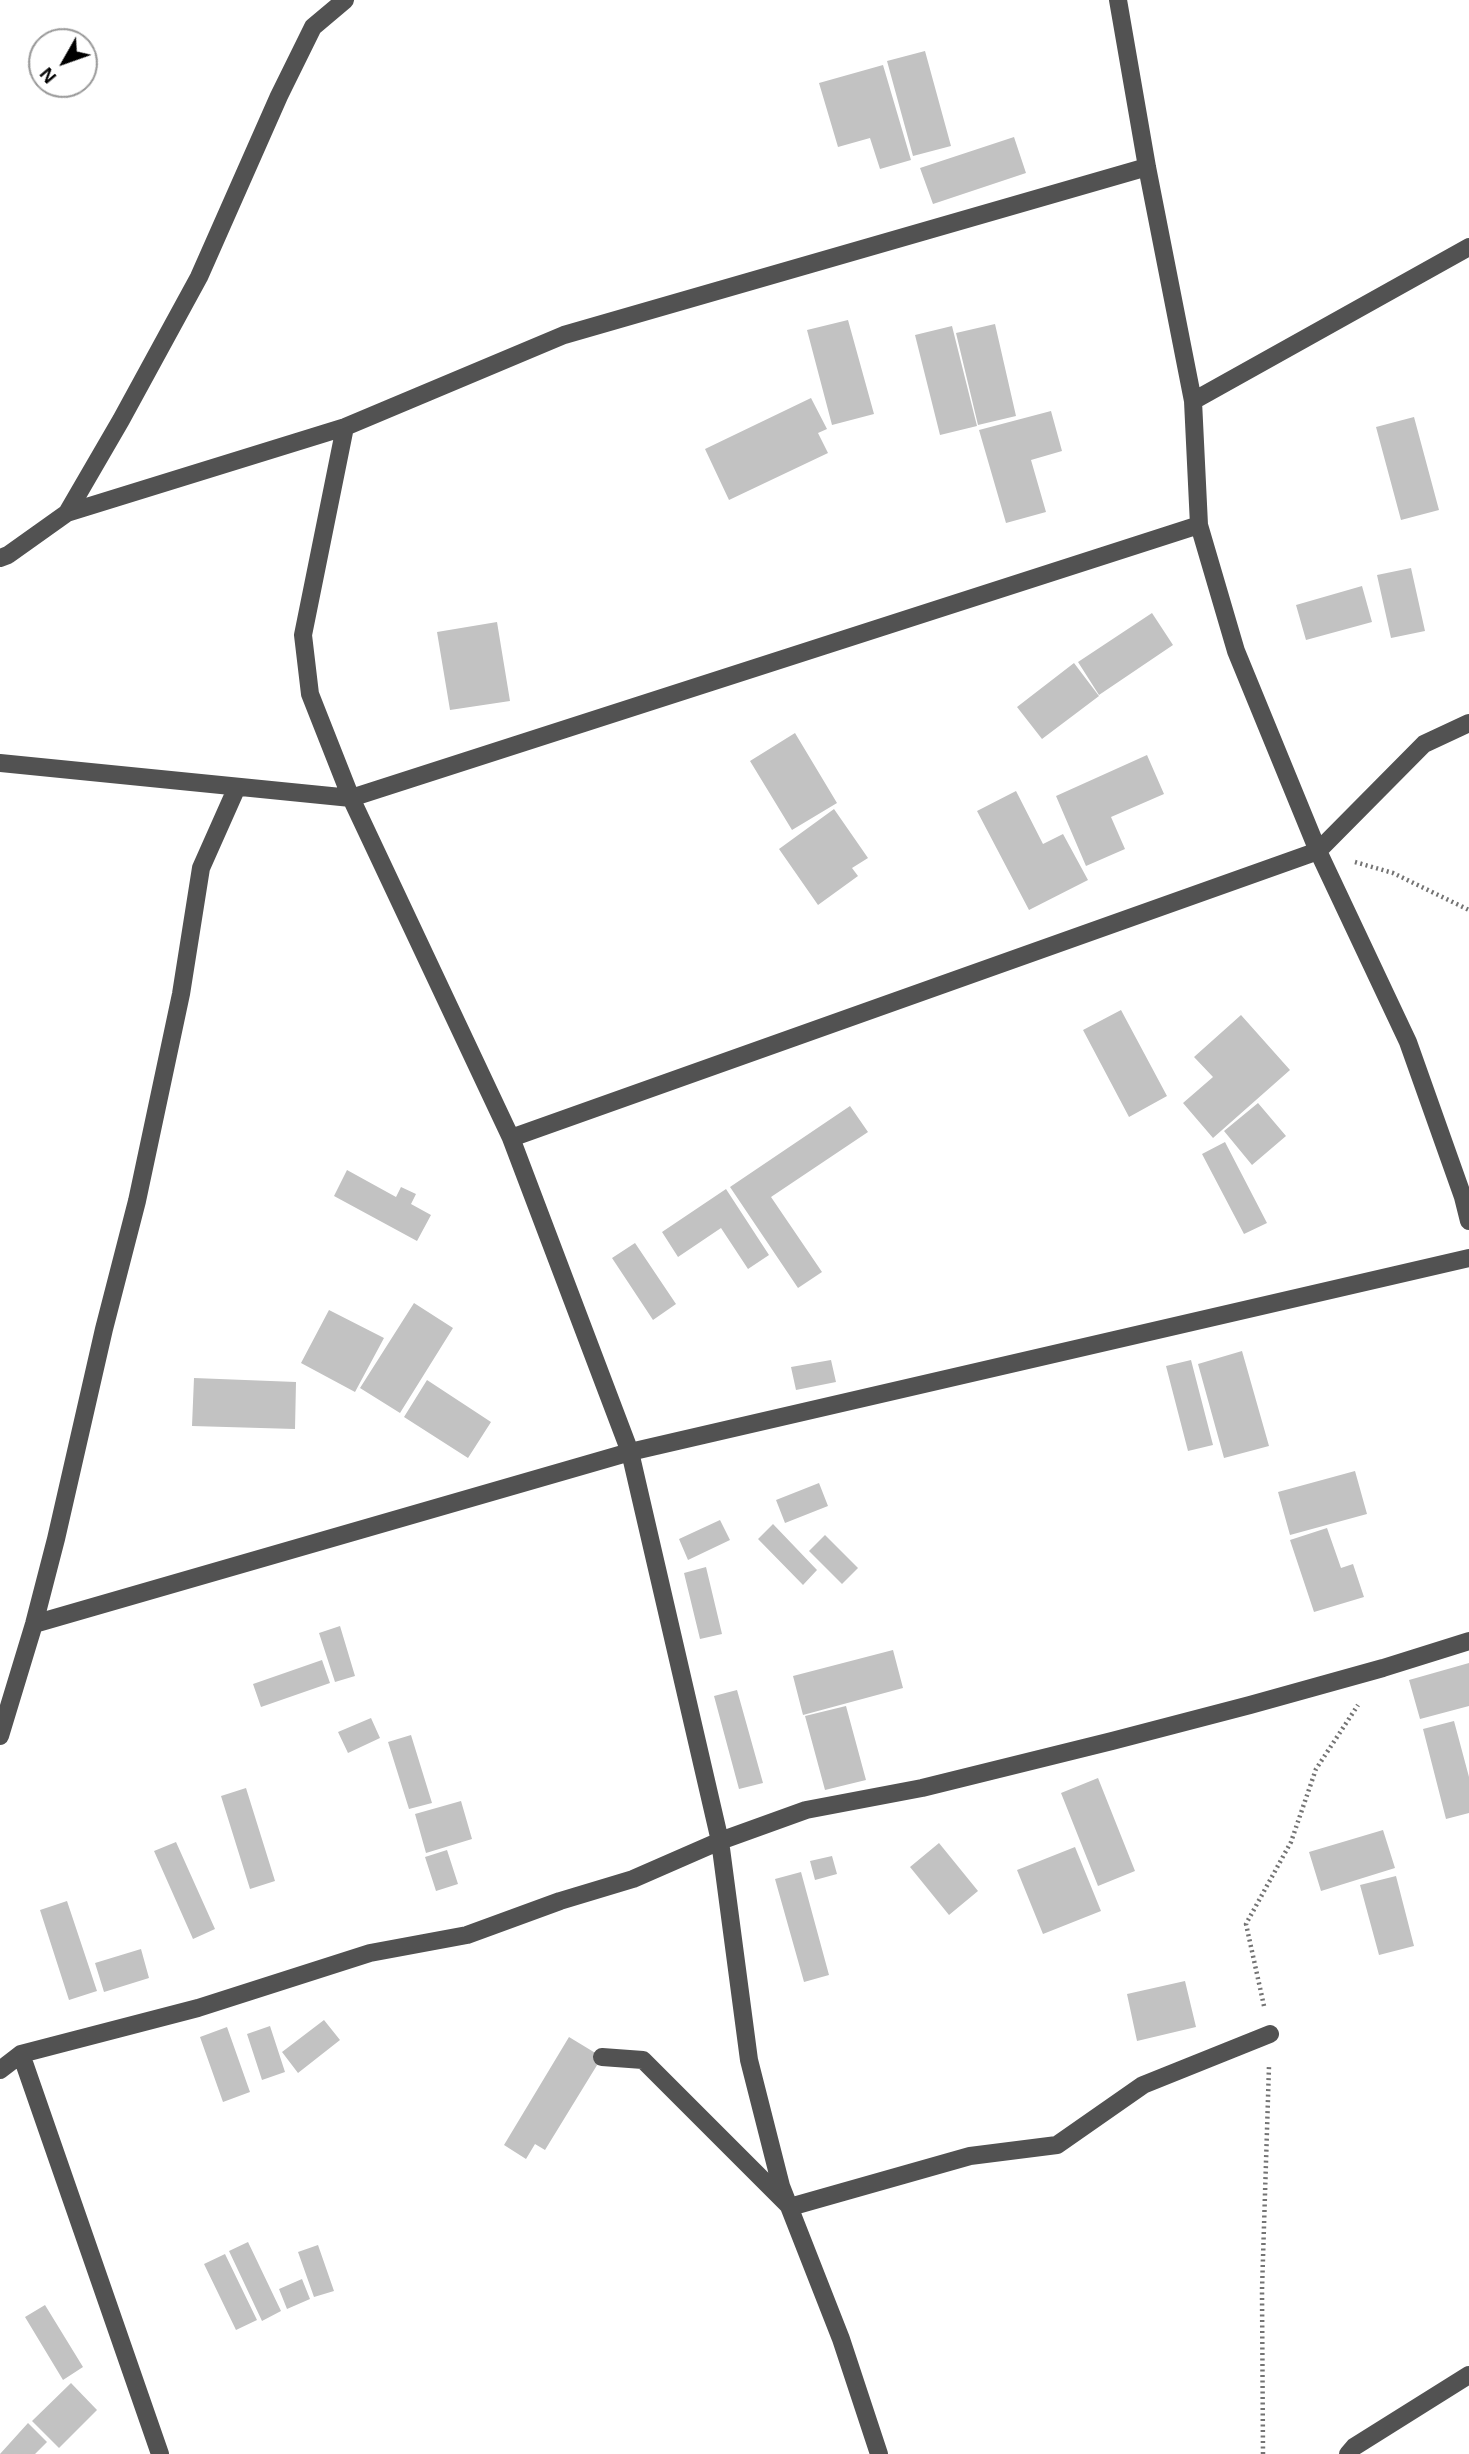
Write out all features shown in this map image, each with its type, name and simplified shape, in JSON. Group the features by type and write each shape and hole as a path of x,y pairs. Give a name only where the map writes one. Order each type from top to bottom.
{"street":[{"path":"67,513 199,277 279,96 313,27 345,0"},
{"path":"1118,0 1147,167 1193,401 1199,525 1236,651 1318,851 1408,1042 1469,1221"},
{"path":"0,558 67,513 345,427 564,335 1147,167"},
{"path":"1193,401 1469,247"},
{"path":"345,427 303,635 310,694 351,798 511,1138 630,1452 720,1841 748,2060 781,2186 841,2339 879,2454"},
{"path":"0,763 351,798 1199,525"},
{"path":"511,1138 1318,851 1424,744 1469,723"},
{"path":"0,1736 34,1624 159,1101 181,994 201,868 237,786"},
{"path":"34,1624 630,1452 1469,1258"},
{"path":"0,2070 21,2054 198,2008 370,1953 467,1935 560,1901 633,1879 720,1841 806,1810 922,1788 1124,1738 1383,1668 1469,1641"},
{"path":"790,2207 970,2156 1058,2145 1143,2085 1270,2034"},
{"path":"21,2054 160,2454"},
{"path":"602,2057 643,2060 790,2207"},
{"path":"1348,2454 1469,2375"}],"path":[{"path":"1318,851 1393,873 1469,910"}],"building":[{"path":"925,51 951,146 913,156 887,61"},
{"path":"883,65 911,160 880,169 870,138 838,147 819,83"},
{"path":"1014,137 1026,173 933,204 920,168"},
{"path":"848,320 874,414 832,425 807,330"},
{"path":"995,324 1016,416 978,425 956,333"},
{"path":"952,326 977,426 940,435 915,335"},
{"path":"811,398 827,429 818,433 828,453 729,500 705,449"},
{"path":"1051,411 1062,451 1031,460 1046,512 1006,523 979,430"},
{"path":"1414,417 1439,510 1401,520 1376,427"},
{"path":"1411,568 1425,631 1391,638 1377,575"},
{"path":"1362,586 1372,622 1306,640 1296,605"},
{"path":"1152,613 1173,645 1099,695 1078,662"},
{"path":"497,622 510,701 450,710 437,632"},
{"path":"1074,663 1099,696 1042,739 1017,707"},
{"path":"795,733 837,803 792,830 750,761"},
{"path":"1147,755 1164,794 1111,817 1125,849 1086,866 1056,796"},
{"path":"1016,791 1043,844 1063,834 1088,880 1029,910 977,811"},
{"path":"834,809 868,858 852,868 858,876 818,905 779,849"},
{"path":"1121,1010 1167,1096 1129,1117 1083,1030"},
{"path":"1241,1015 1290,1070 1213,1138 1183,1103 1213,1077 1194,1057"},
{"path":"1258,1103 1286,1136 1252,1165 1224,1131"},
{"path":"850,1106 868,1132 771,1197 822,1272 798,1288 730,1187"},
{"path":"1225,1142 1267,1223 1244,1234 1202,1154"},
{"path":"347,1170 396,1197 401,1187 416,1194 411,1204 431,1215 417,1241 334,1196"},
{"path":"726,1189 769,1255 748,1269 721,1228 678,1257 662,1232"},
{"path":"635,1243 676,1304 653,1320 612,1258"},
{"path":"414,1303 453,1328 400,1413 360,1388"},
{"path":"329,1310 384,1338 355,1392 301,1363"},
{"path":"1242,1351 1269,1446 1224,1458 1198,1364"},
{"path":"831,1360 836,1382 796,1390 791,1367"},
{"path":"1191,1360 1213,1445 1188,1451 1166,1366"},
{"path":"194,1378 296,1382 295,1429 192,1426"},
{"path":"427,1380 491,1422 468,1458 404,1417"},
{"path":"1355,1471 1367,1514 1290,1535 1278,1492"},
{"path":"819,1483 828,1506 785,1523 776,1500"},
{"path":"720,1520 730,1540 688,1560 679,1539"},
{"path":"773,1524 817,1570 803,1585 758,1539"},
{"path":"1327,1528 1341,1568 1353,1564 1364,1597 1314,1612 1290,1540"},
{"path":"825,1535 858,1568 842,1584 809,1551"},
{"path":"706,1567 722,1634 700,1639 684,1573"},
{"path":"340,1626 355,1676 335,1682 319,1633"},
{"path":"893,1650 903,1688 803,1715 793,1676"},
{"path":"322,1660 330,1683 261,1707 253,1684"},
{"path":"1469,1663 1469,1706 1420,1719 1409,1680"},
{"path":"737,1690 763,1783 739,1789 714,1696"},
{"path":"846,1706 866,1780 825,1790 805,1716"},
{"path":"371,1718 380,1738 348,1753 338,1732"},
{"path":"1454,1721 1469,1777 1469,1813 1446,1819 1423,1729"},
{"path":"411,1735 432,1803 409,1809 388,1742"},
{"path":"1098,1778 1135,1871 1098,1886 1061,1793"},
{"path":"246,1788 275,1881 250,1889 221,1796"},
{"path":"461,1801 472,1839 426,1853 415,1814"},
{"path":"1383,1830 1395,1868 1321,1891 1309,1852"},
{"path":"176,1842 215,1929 193,1939 154,1851"},
{"path":"939,1843 978,1891 949,1915 910,1867"},
{"path":"1075,1847 1101,1911 1043,1934 1017,1870"},
{"path":"447,1850 458,1884 436,1891 425,1857"},
{"path":"832,1856 837,1874 815,1880 810,1861"},
{"path":"801,1872 829,1975 804,1982 775,1879"},
{"path":"1396,1876 1414,1946 1379,1955 1360,1885"},
{"path":"67,1901 97,1991 69,2000 40,1910"},
{"path":"141,1949 149,1978 104,1992 95,1963"},
{"path":"1185,1981 1196,2027 1137,2041 1127,1994"},
{"path":"324,2020 340,2040 298,2073 282,2052"},
{"path":"270,2026 285,2072 262,2080 247,2034"},
{"path":"227,2027 250,2092 223,2102 200,2037"},
{"path":"569,2037 602,2057 545,2150 535,2144 526,2159 504,2145"},
{"path":"248,2242 281,2311 262,2321 229,2251"},
{"path":"318,2245 334,2291 314,2297 298,2252"},
{"path":"225,2254 257,2320 236,2330 204,2264"},
{"path":"302,2279 310,2299 287,2309 279,2289"},
{"path":"45,2305 83,2367 63,2380 25,2317"},
{"path":"71,2383 97,2410 59,2448 32,2421"},
{"path":"28,2423 47,2442 35,2454 0,2454"}]}
